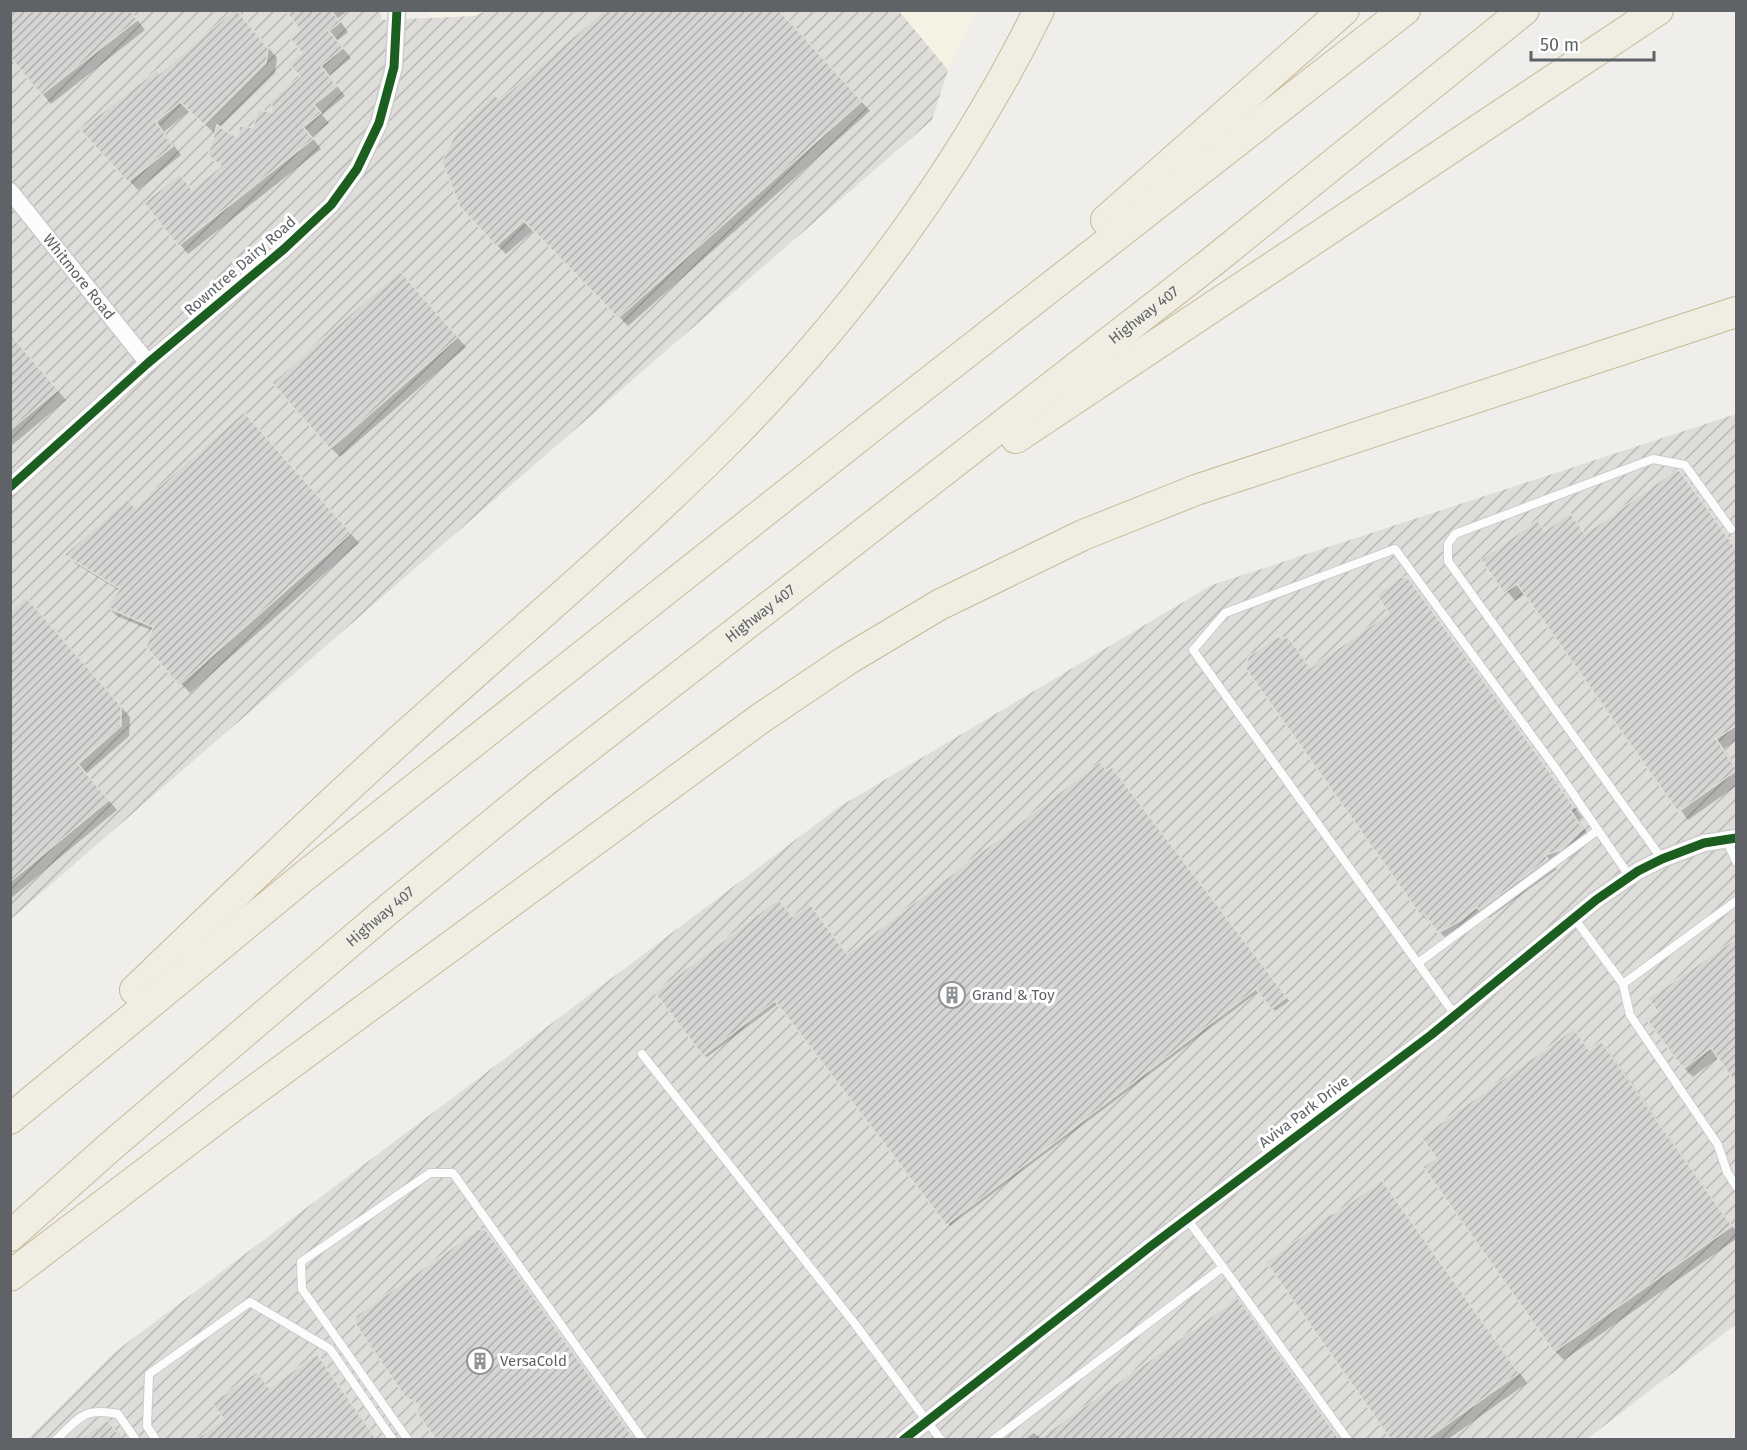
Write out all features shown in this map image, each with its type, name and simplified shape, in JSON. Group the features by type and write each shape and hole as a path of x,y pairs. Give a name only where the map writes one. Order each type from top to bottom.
{"highway":[{"path":"10,1109 360,776 663,504 761,406 846,307 943,176 988,103 1039,10"},
{"path":"879,421 1344,10"},
{"path":"10,1119 302,878 879,421 1405,10"},
{"name":"Highway 407","path":"10,1236 111,1146 390,908 545,781 1212,262 1524,10"},
{"path":"797,584 1658,10"},
{"path":"10,1276 232,1107 761,718 848,660 939,605 1083,535 1196,490 1737,312"}],"street":[{"name":"Rowntree Dairy Road","path":"10,488 148,363 284,249 331,205 357,169 379,123 394,67 397,10"},
{"name":"Whitmore Road","path":"10,191 148,363"},
{"name":"Aviva Park Drive","path":"903,1440 1187,1219 1455,1015 1574,918 1629,877 1662,859 1704,843 1731,838"}],"lane":[{"path":"1662,859 1448,561 1448,544 1455,534 1653,459 1685,465 1731,529"},
{"path":"1455,1015 1193,650 1225,613 1395,549 1598,830 1629,877"},
{"path":"1418,963 1598,830"},
{"path":"1731,838 1737,861"},
{"path":"1623,984 1737,901"},
{"path":"1574,918 1623,984 1630,1015 1718,1145 1727,1173 1737,1186"},
{"path":"642,1054 928,1420 941,1440"},
{"path":"408,1440 302,1288 301,1262 430,1173 453,1173 643,1440"},
{"path":"1187,1219 1348,1440"},
{"path":"993,1440 1222,1267"},
{"path":"156,1440 147,1426 149,1374 250,1302 330,1349 393,1440"},
{"path":"56,1440 78,1419 95,1410 118,1414 136,1440"}],"shaded area":[{"path":"380,10 382,20 475,16 487,10 899,11 948,70 932,120 11,919 11,11"},
{"path":"429,11 487,11 475,16 430,19"},
{"path":"899,11 976,11 948,70"},
{"path":"1736,414 1736,1324 1587,1439 27,1440 115,1352 839,807 1212,585"}],"building":[{"path":"10,10 130,10 137,20 41,95 10,57"},
{"path":"234,10 237,10 268,48 266,63 204,125 180,102 156,122 173,146 128,182 80,130 157,70 159,74"},
{"path":"285,10 331,10 340,22 329,31 343,48 321,66 337,86 314,105 321,113 303,127 313,139 178,246 144,203 180,174 192,190 221,166 208,155 217,125 237,137 240,126 253,128 258,110 273,112 271,100 300,77 289,63 302,53 290,38 300,30"},
{"path":"605,10 779,10 862,101 618,318 524,221 496,246 460,207 442,162 455,134 493,95 501,99"},
{"path":"400,271 458,337 330,449 272,383"},
{"path":"10,334 58,390 10,430"},
{"path":"244,412 351,533 179,685 146,647 153,627 106,607 120,589 64,555 128,499 135,508"},
{"path":"1676,470 1680,471 1737,550 1737,725 1716,739 1737,770 1678,812 1517,584 1504,593 1481,560 1537,520 1545,531 1570,513 1585,534"},
{"path":"1401,577 1408,578 1516,725 1574,807 1570,810 1583,829 1561,850 1545,855 1548,859 1479,910 1477,907 1460,921 1438,933 1424,914 1421,916 1246,669 1248,657 1277,637 1289,638 1310,668 1389,613 1376,595"},
{"path":"26,597 121,706 121,726 78,764 109,800 10,882 10,611"},
{"name":"Grand & Toy","path":"1100,762 1107,771 1112,767 1287,997 1271,1009 1256,989 946,1225 775,1001 703,1056 655,993 778,899 793,917 810,904 847,954"},
{"path":"1737,938 1737,1085 1711,1048 1683,1069 1647,1020 1658,1012 1648,999"},
{"path":"1574,1029 1589,1050 1601,1041 1732,1226 1554,1352 1423,1167 1436,1158 1421,1137"},
{"path":"1382,1180 1519,1373 1425,1440 1391,1440 1266,1262 1311,1230 1324,1217 1339,1211"},
{"name":"VersaCold","path":"479,1229 486,1230 635,1440 436,1440 416,1412 420,1405 405,1397 355,1324 356,1316"},
{"path":"1238,1298 1340,1440 1037,1440"},
{"path":"317,1354 377,1440 195,1440 224,1419 212,1403 257,1372 269,1388"},
{"path":"108,1420 122,1440 79,1440"}],"cycle path":[{"path":"10,487 148,363 284,249 331,205 357,169 379,123 394,67 397,10"},
{"path":"903,1440 1151,1246 1431,1035 1596,900 1638,871 1662,859 1704,843 1736,838"}],"place":[{"name":"Grand & Toy","path":"952,995"},
{"name":"VersaCold","path":"480,1361"}]}
